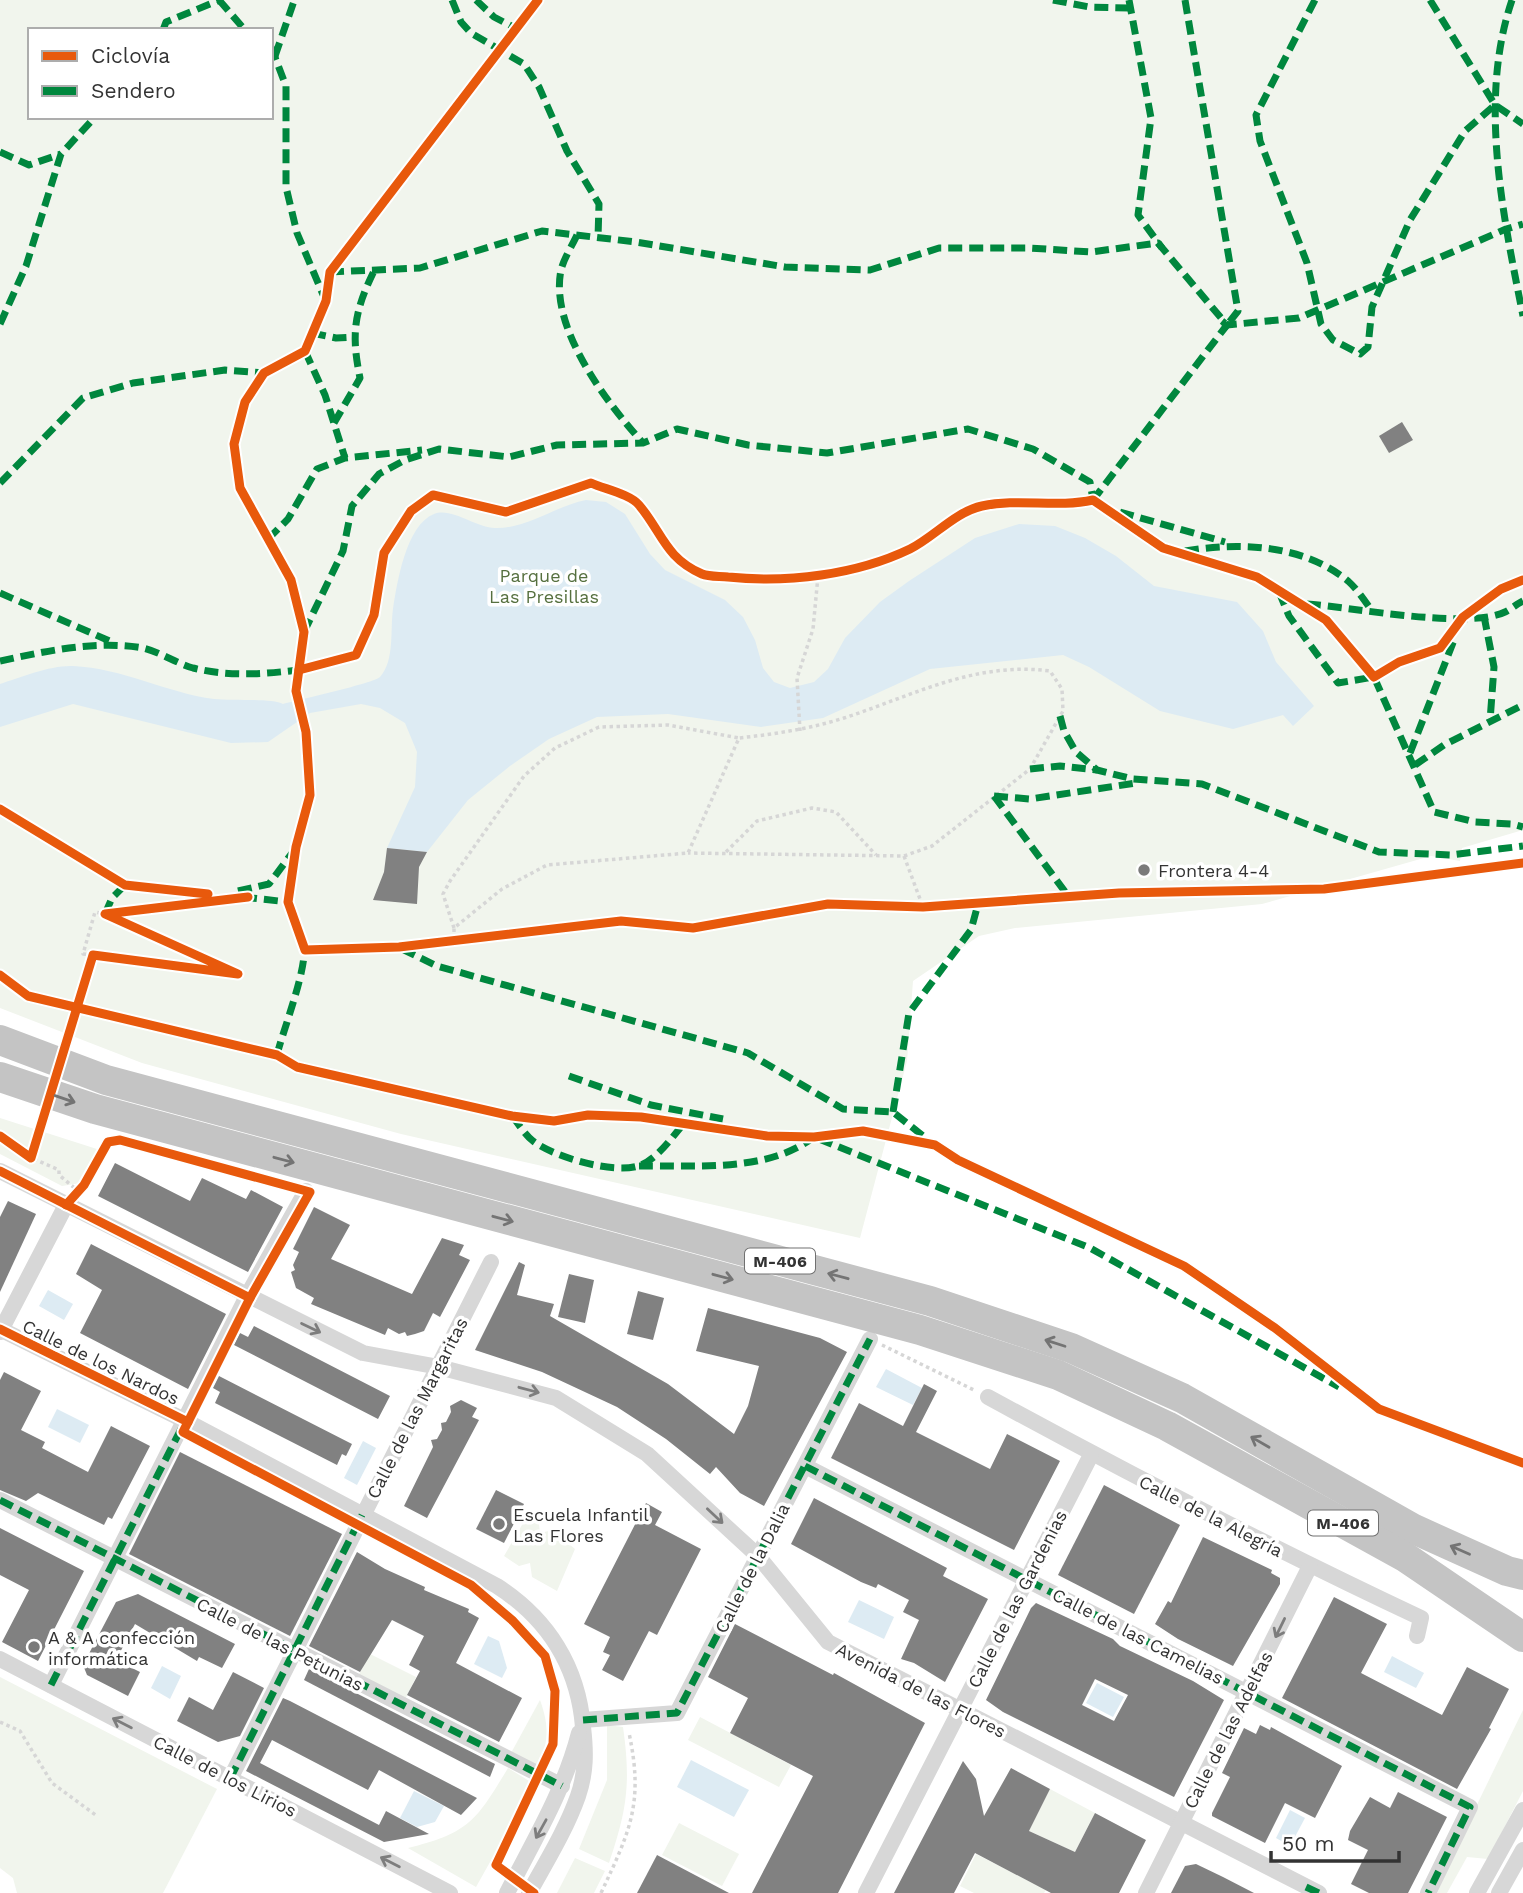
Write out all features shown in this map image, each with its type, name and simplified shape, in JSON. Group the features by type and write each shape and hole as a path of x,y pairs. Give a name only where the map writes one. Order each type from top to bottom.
{"highway":[{"name":"M-406","path":"0,1040 106,1080 930,1301 1071,1348 1182,1398 1414,1529 1507,1571 1523,1575"},
{"name":"M-406","path":"0,1077 95,1109 919,1330 1058,1375 1167,1426 1405,1557 1523,1637"}],"street":[{"name":"Avenida de las Flores","path":"0,1171 363,1353 439,1367 556,1398 647,1454 758,1556 828,1642 1313,1890"},
{"path":"51,1685 247,1296 306,1191"},
{"path":"0,1331 66,1205"},
{"name":"Calle de las Margaritas","path":"230,1779 491,1262"},
{"name":"Calle de los Nardos","path":"0,1331 186,1420 497,1586 534,1614 565,1659 579,1692 587,1762 579,1795 530,1893"},
{"name":"Calle de la Dalia","path":"583,1720 677,1713 870,1339"},
{"name":"Calle de la Alegría","path":"988,1397 1090,1454 1310,1566 1422,1618 1417,1636"},
{"name":"Calle de las Gardenias","path":"866,1893 1090,1454"},
{"name":"Calle de las Camelias","path":"805,1466 1470,1807 1428,1893"},
{"name":"Calle de las Petunias","path":"0,1500 295,1653 562,1786"},
{"name":"Calle de las Adelfas","path":"1146,1893 1310,1566"},
{"name":"Calle de los Lirios","path":"0,1659 450,1893"},
{"name":"Calle de los Nardos","path":"507,1893 562,1786 583,1720"},
{"path":"1478,1893 1523,1810"},
{"path":"1499,1893 1523,1850"}],"path":[{"path":"299,670 356,655 374,615 384,553 411,511 433,495 506,512 591,483 637,503 668,550 703,575 746,579 818,576 911,549 943,526 980,506 1022,501 1068,505 1093,500"},
{"path":"800,731 797,677 813,629 818,576"},
{"path":"454,928 502,889 547,865 688,853 904,856 932,846 1030,769 1063,711 1062,689 1050,671 1031,669 949,678 800,731 739,738 668,725 599,727 555,748 524,776 450,881 443,894 454,928 454,940"},
{"path":"688,853 739,738"},
{"path":"724,853 757,821 812,808 836,812 876,855"},
{"path":"904,856 923,907"},
{"path":"106,957 83,954 95,912 117,916"},
{"path":"82,1187 27,1157 93,955"},
{"path":"601,1893 631,1828 637,1788 635,1761 626,1717"},
{"path":"0,1722 20,1731 52,1783 97,1816"}],"green space":[{"name":"Parque de Las Presillas","path":"0,0 1523,0 1523,830 1462,848 1460,861 1431,856 1262,904 1015,928 979,936 913,981 907,1061 860,1238 401,1134 142,1063 0,1008"},
{"path":"0,1118 100,1150 81,1183 62,1186 0,1154"},
{"path":"526,1518 539,1524 540,1533 553,1530 575,1549 557,1591 532,1577 530,1563 519,1566 504,1556"},
{"path":"370,1654 416,1677 404,1702 357,1678"},
{"path":"0,1677 217,1789 163,1893 17,1893 13,1878 0,1868"},
{"path":"540,1700 547,1734 538,1767 511,1753"},
{"path":"1523,1710 1523,1791 1488,1859 1467,1857 1447,1893 1434,1893"},
{"path":"700,1717 791,1765 779,1787 688,1740"},
{"path":"607,1725 623,1727 627,1764 626,1796 609,1863 579,1849 607,1780"},
{"path":"508,1768 534,1784 476,1887 408,1848 445,1837 469,1822 487,1801"},
{"path":"1050,1789 1095,1813 1075,1852 1029,1831"},
{"path":"679,1823 739,1854 722,1886 662,1855"},
{"path":"976,1854 1046,1890 1044,1893 974,1893 960,1886"},
{"path":"575,1858 605,1871 594,1893 557,1893"}],"shaded area":[{"path":"586,500 606,502 625,514 650,554 665,570 725,600 743,617 755,640 763,668 774,682 790,688 814,682 828,669 845,638 880,602 909,581 975,538 1019,524 1055,526 1085,538 1116,556 1154,586 1237,602 1263,631 1276,662 1314,706 1293,726 1283,715 1233,729 1160,711 1089,667 1063,655 930,669 823,718 761,727 668,714 597,717 549,739 510,766 468,800 427,852 387,848 415,787 417,752 405,723 380,708 361,704 310,713 268,742 231,743 73,704 0,727 0,684 55,667 73,666 109,671 179,692 214,699 283,704 375,680 380,677 388,662 393,609 404,556 416,530 424,520 434,514 448,513 488,527 507,527"},
{"path":"48,1290 73,1304 64,1320 39,1306"},
{"path":"886,1369 922,1388 913,1405 876,1387"},
{"path":"57,1409 89,1425 80,1443 48,1427"},
{"path":"363,1441 376,1448 357,1485 344,1478"},
{"path":"859,1600 894,1617 884,1639 848,1622"},
{"path":"488,1636 499,1641 507,1668 502,1678 474,1664"},
{"path":"1392,1656 1424,1673 1416,1688 1384,1672"},
{"path":"162,1666 181,1676 170,1699 151,1688"},
{"path":"1097,1683 1124,1697 1113,1717 1086,1703"},
{"path":"691,1760 749,1790 734,1817 677,1787"},
{"path":"414,1791 444,1806 435,1822 417,1827 400,1818"},
{"path":"1290,1810 1305,1818 1290,1846 1276,1838"}],"building":[{"path":"1402,422 1413,440 1389,453 1379,436"},
{"path":"387,848 427,852 419,867 417,904 373,900 384,872"},
{"path":"115,1163 190,1201 202,1178 246,1199 251,1190 283,1207 248,1272 98,1196"},
{"path":"8,1201 36,1214 0,1292 0,1217"},
{"path":"314,1207 350,1225 331,1259 412,1294 442,1238 464,1245 459,1255 470,1260 440,1317 433,1313 424,1331 415,1334 407,1336 405,1332 399,1334 388,1328 385,1335 311,1304 314,1298 296,1288 291,1272 295,1270 293,1265 299,1252 293,1249"},
{"path":"91,1244 226,1314 188,1389 80,1333 102,1290 76,1274"},
{"path":"519,1262 525,1265 517,1295 554,1304 550,1316 668,1384 734,1434 748,1406 759,1366 696,1351 708,1308 820,1338 847,1352 764,1506 740,1493 716,1467 710,1474 666,1439 617,1407 542,1372 475,1350"},
{"path":"569,1274 594,1280 585,1323 558,1317"},
{"path":"638,1291 664,1298 653,1340 627,1334"},
{"path":"254,1326 390,1396 378,1419 234,1345 240,1333 248,1337"},
{"path":"4,1372 41,1391 21,1430 45,1442 42,1448 88,1472 111,1426 150,1446 112,1519 108,1517 104,1525 38,1493 26,1501 0,1490 0,1380"},
{"path":"219,1376 352,1444 346,1456 342,1454 337,1465 215,1403 220,1392 213,1388"},
{"path":"924,1384 937,1391 916,1432 990,1469 1007,1434 1060,1461 1014,1550 831,1458 859,1403 903,1426"},
{"path":"461,1400 477,1408 472,1417 479,1420 427,1518 404,1506 433,1447 431,1440 437,1439 442,1430 441,1423 446,1422 451,1412 450,1406"},
{"path":"180,1452 342,1534 290,1636 129,1554"},
{"path":"1104,1485 1180,1525 1134,1614 1058,1575"},
{"path":"496,1490 524,1504 504,1543 476,1529"},
{"path":"814,1498 947,1568 943,1576 988,1599 945,1682 914,1663 901,1659 919,1620 903,1612 909,1600 878,1584 876,1588 861,1582 791,1544"},
{"path":"646,1503 662,1512 655,1525 701,1549 657,1635 649,1631 623,1681 602,1670 610,1655 603,1652 610,1637 584,1624"},
{"path":"0,1528 84,1571 38,1661 2,1642 29,1590 0,1575"},
{"path":"1203,1537 1272,1570 1271,1573 1280,1578 1280,1584 1233,1666 1178,1639 1155,1624 1168,1601 1171,1603"},
{"path":"357,1552 385,1569 425,1587 424,1590 469,1609 468,1612 479,1618 456,1663 522,1698 499,1742 407,1695 420,1671 409,1665 424,1636 392,1620 360,1672 309,1646"},
{"path":"138,1594 235,1644 222,1668 199,1657 197,1661 135,1624 116,1660 140,1672 128,1696 87,1675 83,1665 116,1602"},
{"path":"1334,1597 1387,1624 1361,1673 1442,1715 1467,1667 1509,1689 1489,1728 1491,1729 1457,1789 1282,1698"},
{"path":"1036,1603 1113,1639 1120,1646 1193,1681 1224,1700 1174,1797 1003,1712 986,1700 1031,1608","holes":["1095,1679 1128,1695 1114,1721 1082,1705"]},
{"path":"735,1624 833,1675 834,1673 925,1723 838,1893 752,1893 813,1776 730,1733 748,1698 708,1677"},
{"path":"309,1669 495,1764 490,1777 304,1680"},
{"path":"233,1672 264,1688 240,1736 218,1742 177,1721 189,1697 213,1710"},
{"path":"283,1698 477,1798 461,1815 379,1770 368,1790 272,1740 260,1763 379,1825 386,1811 429,1834 384,1842 246,1771"},
{"path":"1260,1725 1270,1730 1271,1727 1342,1766 1315,1818 1285,1803 1265,1843 1212,1816 1230,1777 1222,1773 1244,1728 1256,1734"},
{"path":"963,1761 976,1779 984,1816 1011,1768 1050,1789 1029,1831 1075,1852 1095,1813 1146,1840 1119,1893 1051,1893 975,1853 954,1893 894,1893"},
{"path":"1398,1792 1447,1817 1408,1893 1369,1893 1351,1884 1368,1850 1348,1840 1350,1831 1370,1797 1390,1808"},
{"path":"657,1855 729,1893 637,1893"},
{"path":"1196,1864 1254,1893 1171,1893 1185,1866"}],"marked path":[{"path":"219,0 243,28"},
{"path":"164,28 166,22 220,0"},
{"path":"452,0 461,22 471,33 524,64 539,87 567,151 599,204 598,238"},
{"path":"476,0 494,17 517,29"},
{"path":"1053,0 1089,7 1131,8"},
{"path":"1129,0 1151,118 1138,215 1162,248"},
{"path":"1185,0 1238,311 1227,325 1222,321"},
{"path":"1315,0 1256,115 1260,141 1307,263 1321,324 1333,340 1360,354 1368,347 1372,307 1410,220 1465,131 1495,105"},
{"path":"1430,0 1495,105 1523,124"},
{"path":"1512,0 1502,38 1495,117 1502,198 1523,316"},
{"path":"275,56 294,1"},
{"path":"273,52 286,86 286,187 297,233 324,297"},
{"path":"0,324 26,266 61,154 93,119"},
{"path":"0,152 29,165 61,154"},
{"path":"1224,328 1227,325 1299,318 1523,224"},
{"path":"330,272 420,268 542,231 636,242 785,267 870,270 939,248 1030,248 1091,252 1158,243 1227,325 1093,500"},
{"path":"577,235 561,270 560,292 564,316 572,340 598,386 643,443"},
{"path":"334,423 360,378 356,323 362,299 374,271"},
{"path":"312,333 336,338 354,337"},
{"path":"305,351 325,395 345,458"},
{"path":"0,483 83,398 133,383 225,370 264,373"},
{"path":"304,632 343,551 352,506 379,474 405,460 439,449 509,457 557,445 643,443 677,429 748,445 827,453 968,429 1033,449 1090,482 1093,500 1098,503"},
{"path":"268,539 288,519 317,469 345,458 422,450"},
{"path":"1120,512 1225,542"},
{"path":"1185,551 1248,547 1270,549 1311,559 1348,581 1372,611"},
{"path":"1279,592 1289,616 1338,683 1374,677 1434,812 1475,822 1523,827"},
{"path":"0,593 112,642"},
{"path":"1307,604 1409,616 1465,619 1505,612 1523,601"},
{"path":"1484,616 1494,667 1490,721"},
{"path":"1410,753 1454,640"},
{"path":"0,661 71,648 107,645 143,648 193,668 220,673 299,670"},
{"path":"1415,765 1444,745 1523,705"},
{"path":"1060,716 1064,731 1076,752 1097,770 1133,779 1202,784 1379,852 1451,855 1523,846"},
{"path":"1030,769 1060,766 1097,770"},
{"path":"994,796 1030,799 1136,783"},
{"path":"994,796 1069,897"},
{"path":"238,891 269,884 292,853"},
{"path":"105,914 112,898 125,885"},
{"path":"243,897 288,902"},
{"path":"893,1112 909,1013 971,930 978,904"},
{"path":"277,1055 303,966 303,944"},
{"path":"402,949 437,966 748,1053 843,1109 893,1112 928,1140"},
{"path":"569,1076 651,1105 723,1119"},
{"path":"512,1116 530,1138 542,1147 569,1158 614,1168 645,1163 664,1147 685,1122"},
{"path":"639,1166 707,1166 753,1162 795,1149 814,1137"},
{"path":"819,1139 1090,1248 1339,1387"},
{"path":"583,1720 677,1713 870,1339"},
{"path":"51,1685 182,1427"},
{"path":"805,1466 1470,1807 1428,1893"},
{"path":"0,1500 562,1786"},
{"path":"230,1779 362,1515"},
{"path":"1306,1887 1319,1893"}],"cycle path":[{"path":"538,0 330,272 326,301 305,351 264,373 245,402 234,444 240,488 291,580 304,632 296,691 306,732 310,795 296,847 288,902 305,950 399,947 621,921 693,928 828,904 923,907 1119,893 1324,889 1523,863"},
{"path":"299,670 356,655 374,615 384,553 411,511 433,495 506,512 591,483 635,501 665,544 690,568 708,576 751,579 798,578 867,565 910,549 954,519 982,506 1093,500 1163,548 1257,577 1326,620 1374,677 1399,662 1440,648 1463,617 1501,589 1523,580"},
{"path":"0,809 125,885 208,894"},
{"path":"0,1136 31,1158 93,955 238,974 105,914 248,897"},
{"path":"0,975 28,996 277,1055 297,1067 512,1116 554,1121 588,1115 641,1117 767,1136 814,1137 863,1131 935,1145 958,1160 1184,1266 1275,1328 1379,1409 1523,1463"},
{"path":"66,1205 84,1185 108,1142 120,1140 310,1192 250,1298 183,1432 471,1585 513,1621 545,1656 555,1691 553,1744 496,1865 534,1893"},
{"path":"0,1171 250,1298"},
{"path":"0,1329 188,1422"}],"place":[{"name":"Frontera 4-4","path":"1144,870"},
{"name":"Escuela Infantil Las Flores","path":"499,1524"},
{"name":"A & A confección informática","path":"34,1647"}]}
